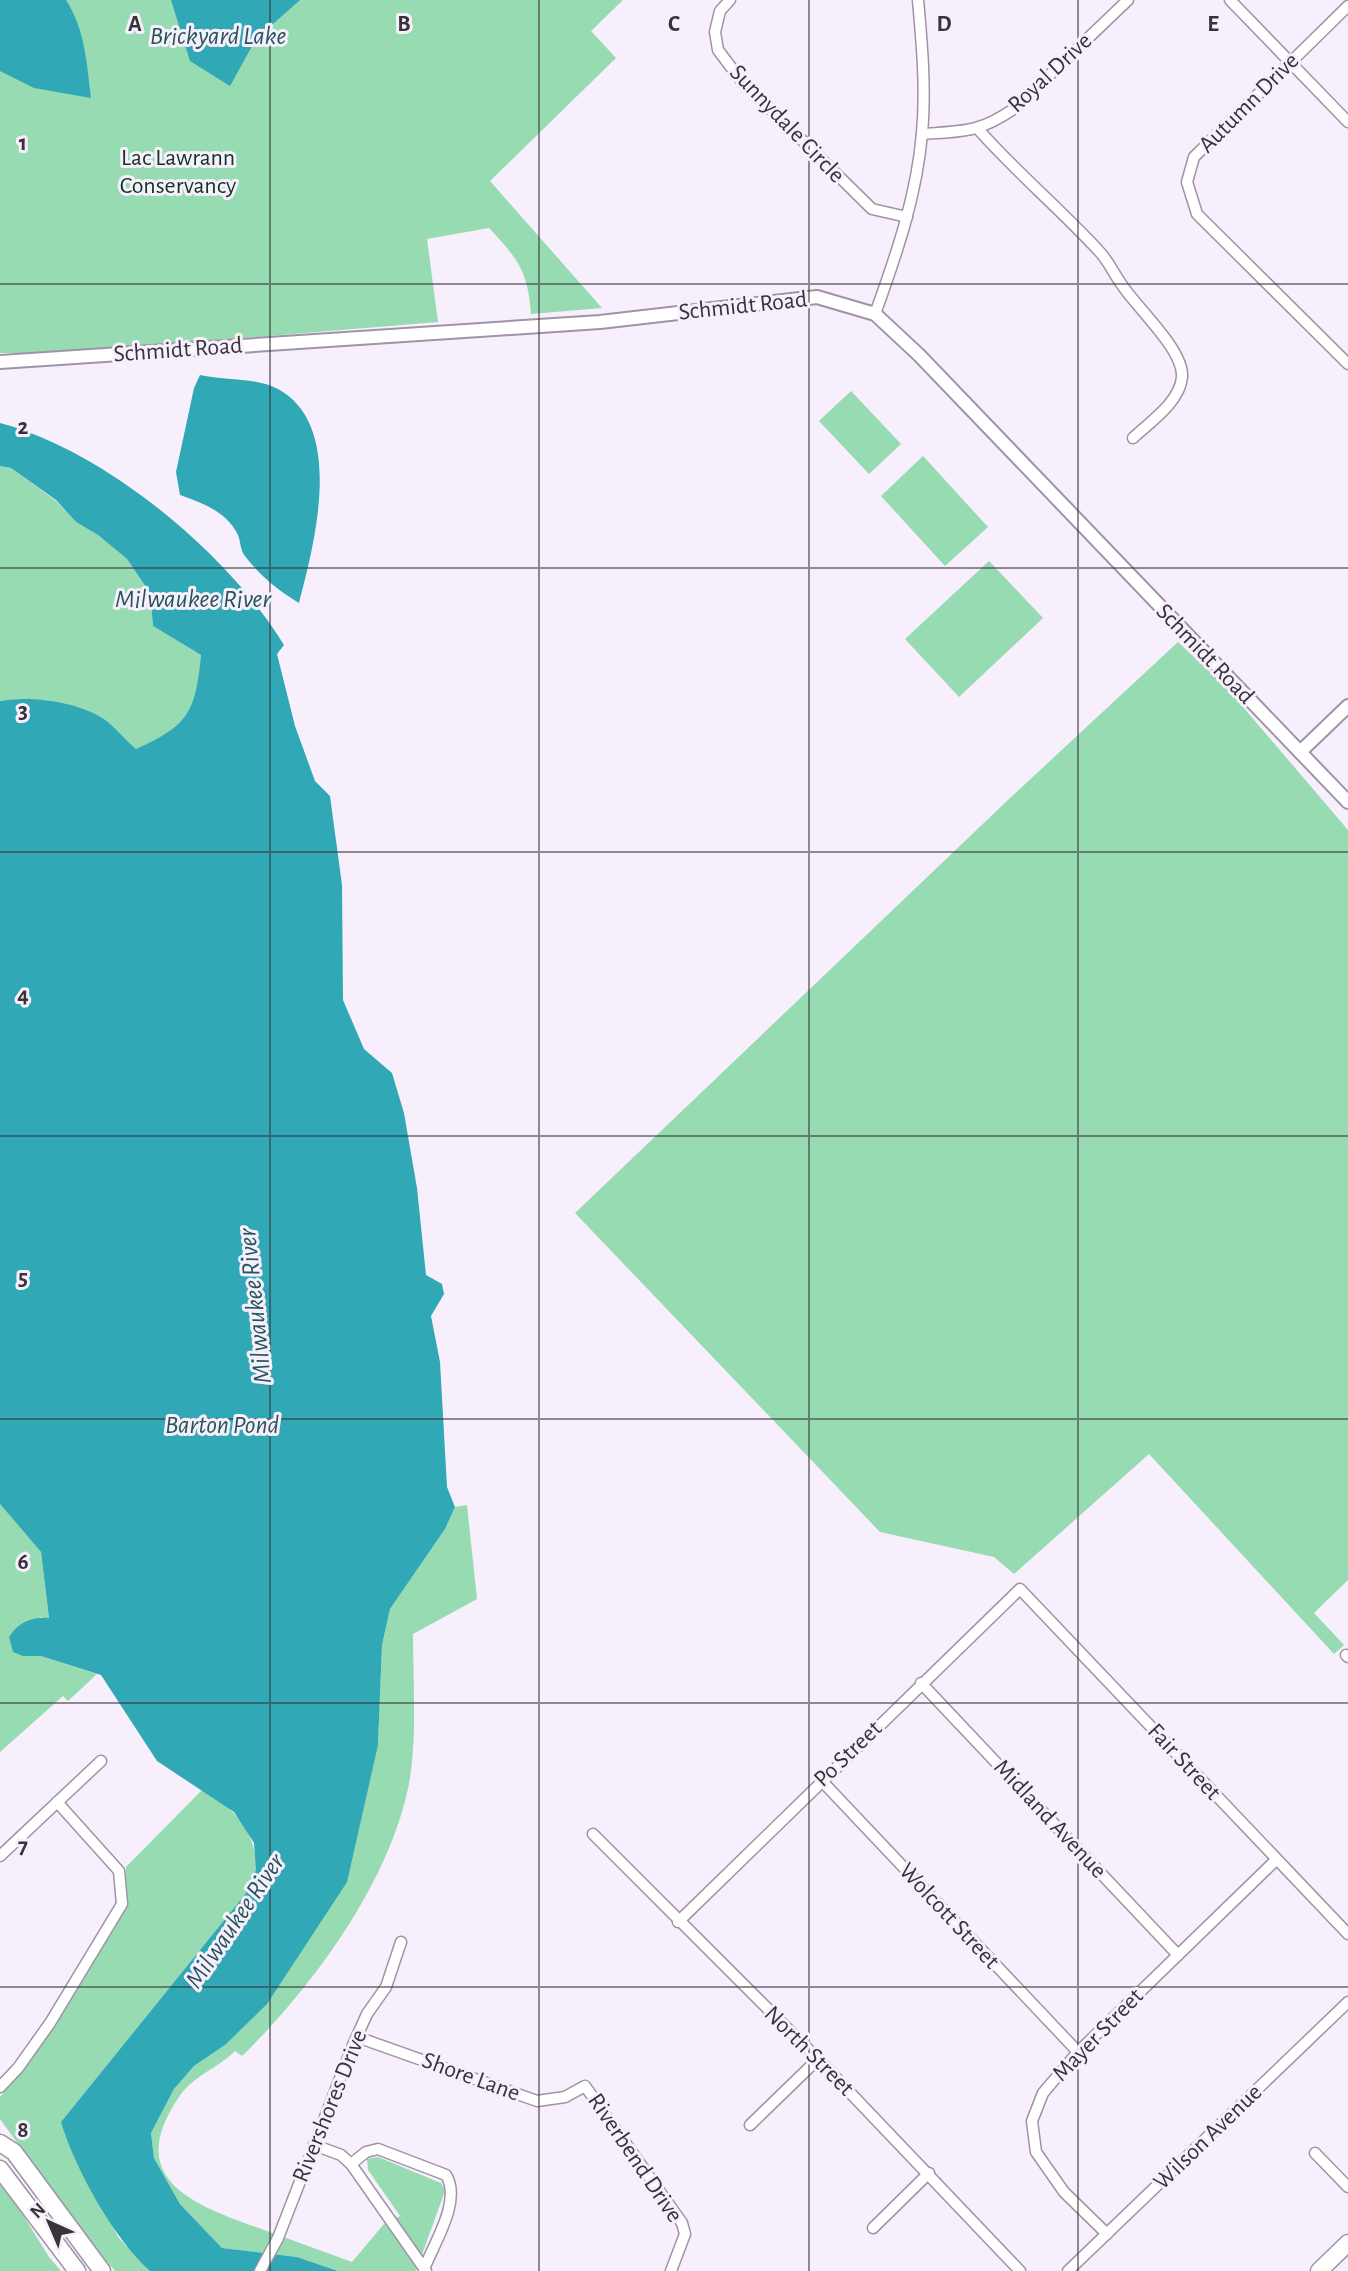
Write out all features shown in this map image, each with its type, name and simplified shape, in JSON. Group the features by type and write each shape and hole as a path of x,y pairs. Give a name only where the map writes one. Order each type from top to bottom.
{"main road":[{"path":"0,2143 14,2152 102,2271"},
{"path":"0,2169 76,2271"},
{"path":"1319,2271 1348,2243"}],"street":[{"name":"Sunnydale Circle","path":"730,0 720,11 715,32 718,50 740,79 872,209 907,217"},
{"path":"875,314 907,217 922,134 922,43 918,0"},
{"name":"Royal Drive","path":"922,134 978,129 1015,108 1128,0"},
{"path":"1230,0 1348,122"},
{"name":"Autumn Drive","path":"1348,6 1194,157 1187,181 1197,214 1348,364"},
{"path":"978,129 1010,165 1101,252 1123,287 1178,358 1182,373 1180,387 1167,406 1133,438"},
{"name":"Schmidt Road","path":"0,362 594,323 817,297 875,314 928,365 1348,802"},
{"path":"1300,752 1348,706"},
{"name":"Po Street","path":"678,1922 1020,1589"},
{"name":"Fair Street","path":"1020,1589 1348,1934"},
{"name":"Midland Avenue","path":"921,1683 1178,1955"},
{"path":"0,1856 101,1761"},
{"name":"Wolcott Street","path":"821,1780 1078,2052"},
{"path":"0,2087 18,2068 50,2023 122,1904 119,1871 57,1802"},
{"name":"North Street","path":"593,1834 678,1922 818,2059 1020,2271"},
{"name":"Mayer Street","path":"1107,2234 1064,2192 1036,2152 1032,2121 1043,2092 1078,2052 1276,1860"},
{"name":"Rivershores Drive","path":"260,2271 278,2238 357,2037 386,1987 401,1942"},
{"name":"Wilson Avenue","path":"1068,2271 1348,2002"},
{"name":"Shore Lane","path":"357,2037 537,2101 565,2097 585,2086"},
{"path":"750,2126 818,2059"},
{"name":"Riverbend Drive","path":"585,2086 682,2223 685,2234 671,2271"},
{"path":"314,2145 341,2155 351,2164 425,2270"},
{"path":"351,2164 366,2152 378,2149 446,2175 452,2185 452,2199 425,2270"},
{"path":"1315,2153 1348,2187"},
{"path":"873,2228 929,2173"}],"green space":[{"name":"Lac Lawrann Conservancy","path":"0,0 623,0 591,31 616,58 490,181 602,308 531,314 530,299 520,266 489,228 427,239 438,322 64,353 0,353"},
{"path":"851,391 901,444 869,474 819,421"},
{"path":"923,456 988,527 945,566 881,496"},
{"path":"0,466 11,468 56,501 76,522 98,535 127,559 150,593 153,626 201,655 192,704 179,724 168,732 136,749 108,722 70,706 25,699 0,701"},
{"path":"989,561 1043,618 959,697 905,639"},
{"path":"1178,642 1226,687 1348,830 1348,1580 1314,1613 1344,1645 1334,1654 1149,1454 1014,1574 994,1557 880,1532 575,1213 1009,799"},
{"path":"0,1504 41,1552 49,1619 40,1617 23,1656 41,1656 97,1674 68,1701 63,1696 0,1752"},
{"path":"467,1505 477,1599 413,1634 414,1725 410,1778 401,1816 387,1854 346,1929 296,1998 242,2056 235,2051 186,2088 165,2122 159,2146 161,2166 171,2182 187,2196 231,2218 352,2262 384,2224 400,2216 368,2170 367,2159 378,2157 441,2183 445,2191 416,2271 338,2271 297,2257 222,2248 180,2204 154,2158 151,2133 174,2089 194,2066 225,2045 378,1745 382,1645 390,1609 445,1529 455,1507"},
{"path":"202,1790 223,1803 247,1831 255,1855 256,1870 252,1880 246,1893 61,2122 118,2237 150,2271 115,2271 84,2235 0,2119 0,2097 34,2052 125,1896 126,1867"},
{"path":"0,2178 49,2257 61,2271 0,2271"}],"water":[{"path":"0,0 66,0 81,35 91,98 34,88 0,71"},
{"name":"Brickyard Lake","path":"171,0 300,0 256,39 230,86 190,61"},
{"path":"200,375 250,381 278,389 299,406 312,430 318,458 320,488 312,550 299,603 270,582 251,563 242,551 238,535 228,520 206,505 180,495 176,472 194,388"},
{"name":"Barton Pond","path":"0,423 40,437 81,457 121,481 160,510 231,575 284,645 277,654 295,726 315,781 330,796 342,885 343,1000 364,1049 392,1073 404,1113 417,1188 426,1275 442,1284 444,1294 431,1316 440,1362 447,1487 455,1507 445,1529 390,1609 382,1645 378,1745 347,1882 267,2004 225,2045 194,2066 174,2089 151,2133 154,2158 180,2204 222,2248 297,2257 338,2271 150,2271 123,2241 97,2202 67,2141 61,2122 246,1893 256,1870 254,1843 234,1812 157,1761 101,1675 41,1656 23,1656 13,1652 9,1637 26,1621 49,1618 41,1552 0,1504 0,701 41,700 85,709 108,722 136,749 168,732 186,715 196,691 201,655 153,626 150,593 127,559 98,535 76,522 56,500 11,468 0,466"}],"water label":[{"name":"Milwaukee River","path":"193,599"},
{"name":"Milwaukee River","path":"255,1306"},
{"name":"Milwaukee River","path":"235,1921"}]}
